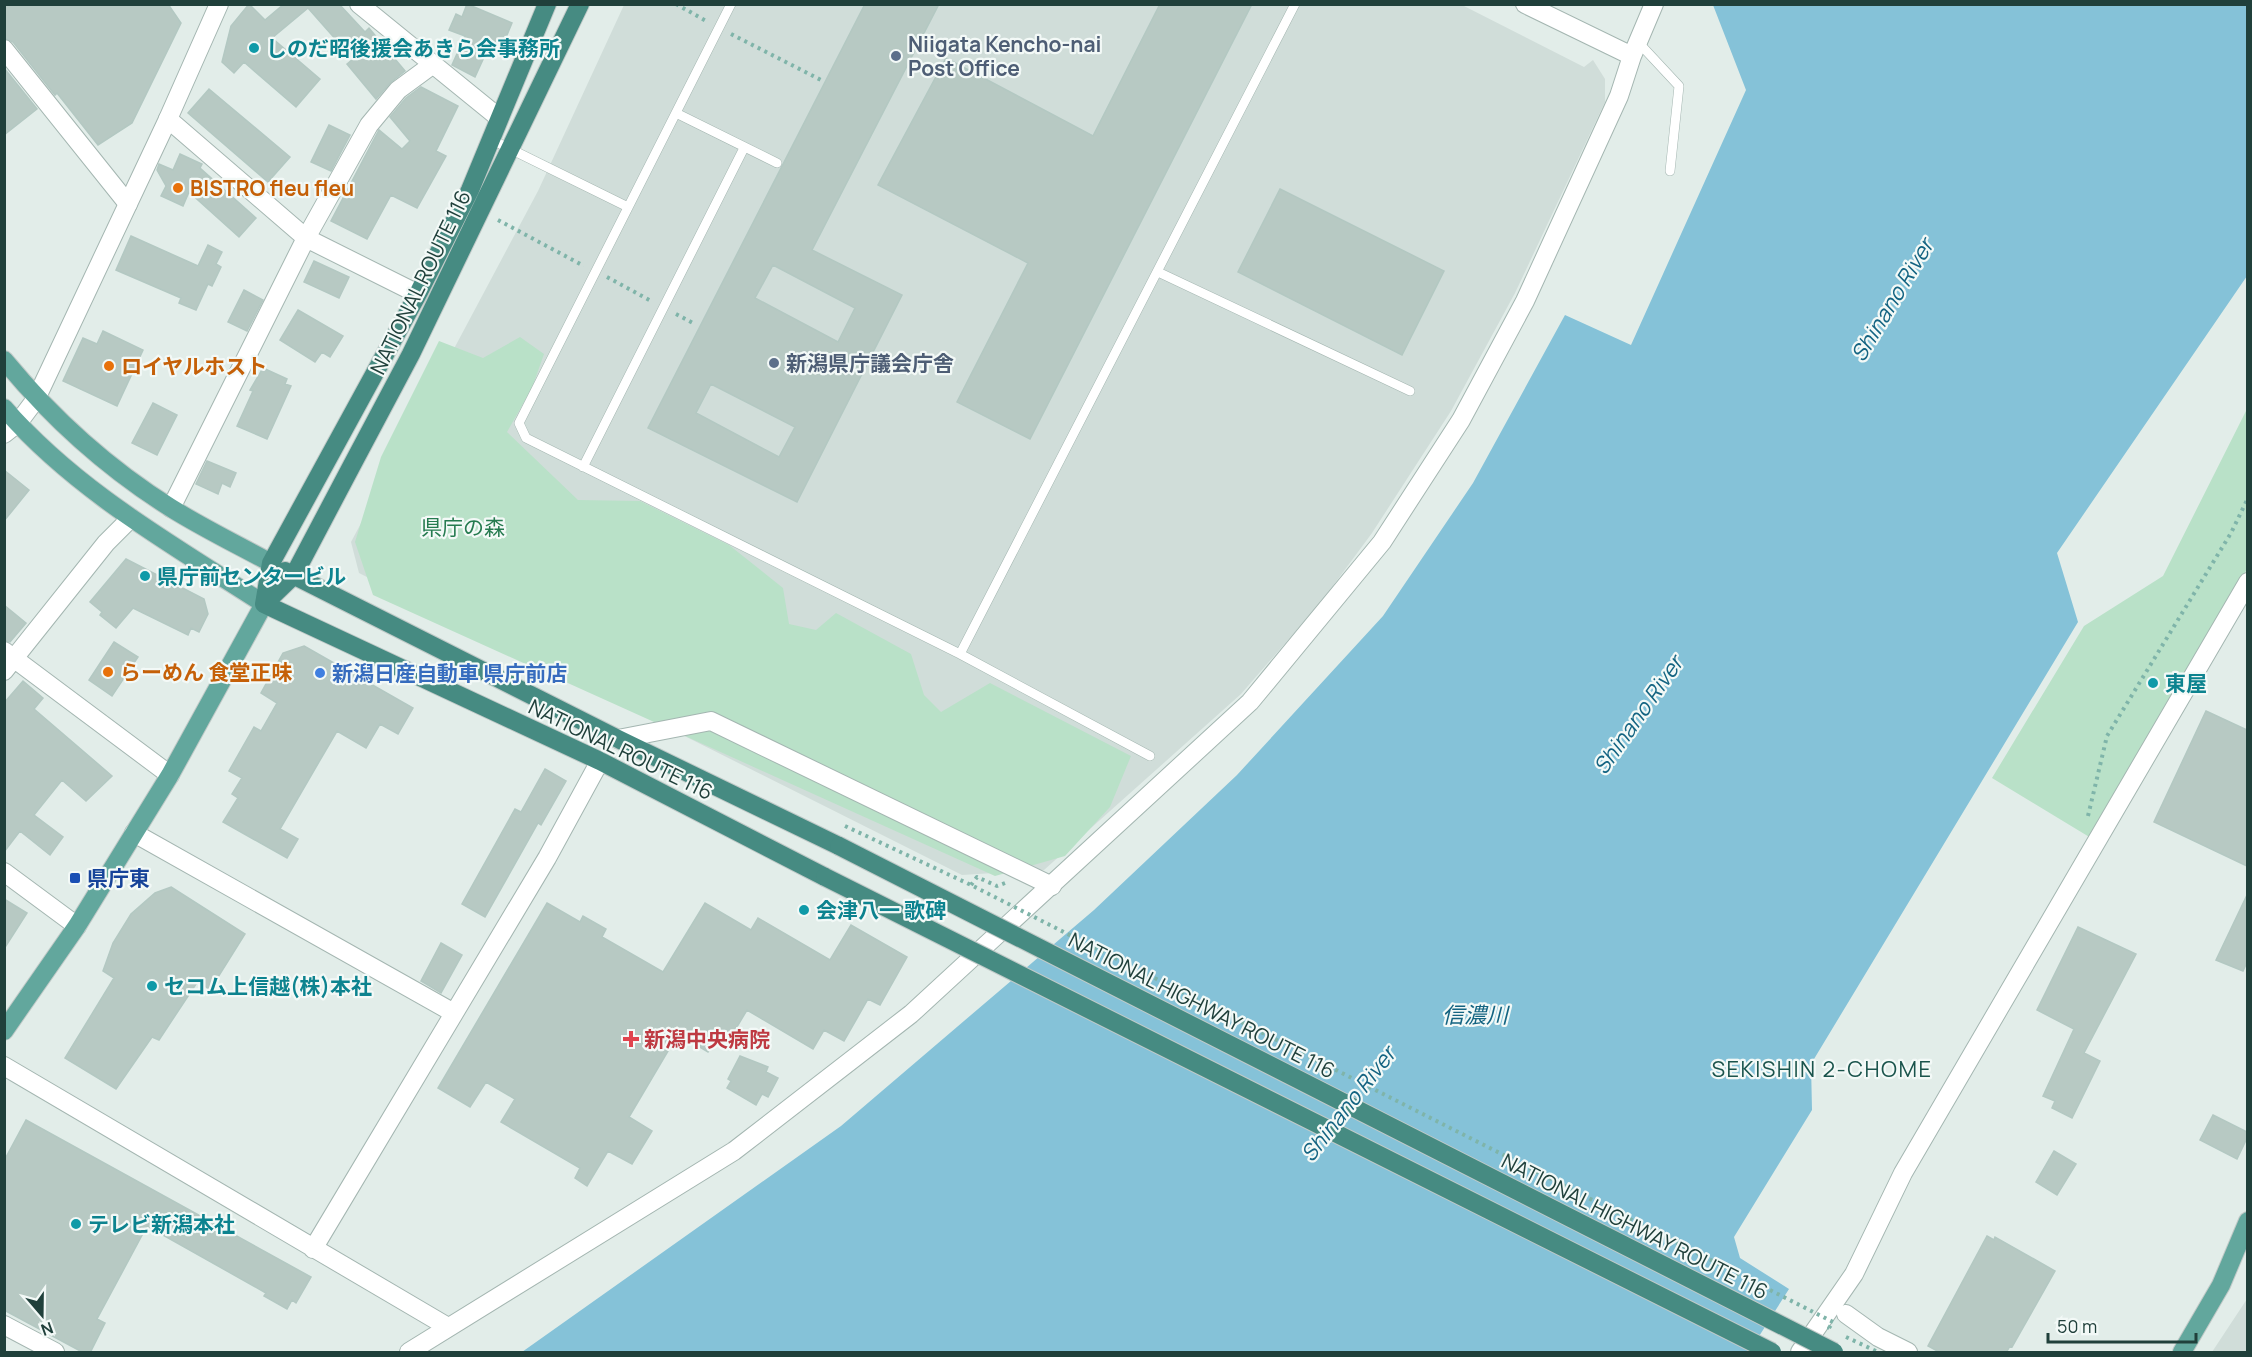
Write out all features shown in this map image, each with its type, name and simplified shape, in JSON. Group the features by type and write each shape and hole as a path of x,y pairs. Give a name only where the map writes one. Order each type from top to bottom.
{"highway":[{"name":"NATIONAL ROUTE 116","path":"264,604 271,563 418,294 470,190 498,117 547,4"},
{"name":"NATIONAL ROUTE 116","path":"264,604 294,575 411,354 580,4"},
{"name":"NATIONAL ROUTE 116","path":"271,563 618,739 839,846"},
{"name":"NATIONAL ROUTE 116","path":"264,604 600,761 825,877 1772,1353"},
{"name":"NATIONAL HIGHWAY ROUTE 116","path":"839,846 1834,1353"}],"main road":[{"path":"4,360 36,399 94,453 171,508 271,563"},
{"path":"4,408 11,429 131,518 264,604 170,775 76,926 4,1031"},
{"path":"2182,1353 2221,1285 2247,1221"}],"street":[{"path":"11,429 36,399 168,119 219,4"},
{"path":"359,4 498,117"},
{"path":"1526,4 1635,49"},
{"path":"409,1353 734,1151 911,1014 1053,886 1250,702 1382,542 1461,420 1525,301 1619,96 1654,4"},
{"path":"4,49 128,204"},
{"path":"171,508 306,238 369,125 398,90 432,65"},
{"path":"168,119 306,238 418,294"},
{"path":"131,518 106,543 8,660 170,775"},
{"path":"1800,1353 1854,1274 1904,1173 2247,582"},
{"path":"618,739 711,721 1053,886"},
{"path":"313,1249 547,858 600,761"},
{"path":"134,833 454,1013"},
{"path":"4,872 76,926"},
{"path":"4,1066 448,1327"},
{"path":"1846,1314 1878,1337 1908,1353"},
{"path":"4,1325 55,1353"}],"lane":[{"path":"731,4 678,114 628,207 519,423 526,438 960,654 1150,756"},
{"path":"960,654 1295,4"},
{"path":"1635,49 1679,86 1670,171"},
{"path":"678,114 777,163"},
{"path":"490,139 628,207"},
{"path":"583,467 744,148"},
{"path":"1158,272 1410,391"}],"path":[{"path":"676,4 821,80"},
{"path":"2087,821 2107,736 2239,516 2247,498"},
{"path":"2239,516 2247,510"},
{"path":"844,826 971,885 1833,1322 1828,1328 1878,1353"},
{"path":"971,885 977,877 997,886 1007,882"},
{"path":"1810,1316 1817,1307"}],"shaded area":[{"path":"624,5 1462,5 1584,67 1593,60 1605,79 1605,102 1515,293 1451,411 1372,533 1321,602 1241,694 1044,870 962,875 359,573 351,542 538,191"},
{"path":"2247,1299 2247,1352 2212,1352"}],"green space":[{"name":"県庁の森","path":"520,337 544,354 532,388 507,432 578,500 640,501 729,545 783,588 789,624 816,630 836,613 911,654 924,695 941,712 990,683 1131,756 1110,807 1065,856 995,876 373,595 355,542 381,457 439,341 483,358"},
{"path":"2247,409 2247,569 2091,838 1992,778 2084,626 2163,576"}],"water":[{"name":"信濃川","path":"1713,5 2247,5 2247,276 2057,553 2078,622 1811,1064 1812,1110 1734,1237 1740,1258 1789,1289 1749,1352 522,1352 841,1126 1094,910 1237,775 1383,616 1473,483 1565,315 1631,345 1746,90"}],"building":[{"path":"4,4 168,4 181,23 132,123 98,145 13,42 4,38"},
{"path":"249,4 265,20 284,4 339,4 365,32 369,28 405,71 376,99 347,64 353,59 308,8 272,38 320,79 296,107 244,62 234,73 222,62 231,26"},
{"path":"467,4 512,23 502,47 491,42 475,77 452,65 465,36 449,30 456,14 462,17"},
{"name":"新潟県庁議会庁舎","path":"865,4 939,4 812,250 902,295 797,502 648,428","holes":["773,265 855,308 838,342 755,298","711,384 795,427 779,457 696,413"]},
{"path":"1160,4 1252,4 1030,439 957,402 1028,263 878,185 946,58 1093,136"},
{"path":"4,68 37,109 4,135"},
{"path":"421,87 458,106 436,151 446,156 417,208 391,195 367,239 331,221 379,130 402,149 410,141 390,117 406,98"},
{"path":"209,89 290,157 268,182 188,113"},
{"path":"329,125 350,135 331,171 311,162"},
{"path":"180,154 202,164 200,168 256,218 239,237 189,192 183,206 161,196 166,186 157,170 159,164 173,170"},
{"path":"1280,189 1444,271 1402,355 1238,272"},
{"path":"131,236 198,266 208,245 222,252 216,264 221,267 212,286 208,284 196,310 179,303 181,298 116,270"},
{"path":"314,261 349,277 339,298 304,282"},
{"path":"244,290 263,300 247,331 228,322"},
{"path":"298,310 343,336 330,357 322,352 315,362 280,340"},
{"path":"103,331 143,350 117,406 63,381 83,338 97,344"},
{"path":"263,368 287,379 285,384 291,386 267,439 237,426 253,391 250,390"},
{"path":"153,403 177,415 157,455 132,443"},
{"path":"207,461 236,473 230,487 222,483 218,494 196,484"},
{"path":"4,470 29,490 4,521"},
{"path":"126,559 204,599 208,614 199,632 191,628 188,635 133,608 116,628 100,615 102,612 90,602"},
{"path":"4,605 26,623 10,642 4,640"},
{"path":"114,642 138,657 112,696 89,680"},
{"path":"304,646 413,708 398,734 380,724 366,748 337,731 280,829 298,839 287,858 223,822 238,798 232,794 242,778 229,771 254,727 261,731 277,703 261,693 283,653"},
{"path":"23,681 43,698 34,709 112,776 86,801 62,780 34,815 63,837 50,855 20,831 4,852 4,703"},
{"path":"2206,711 2247,730 2247,866 2154,822"},
{"path":"545,769 566,781 541,825 538,823 485,917 462,904 515,809 521,812"},
{"name":"セコム上信越(株)本社","path":"171,887 245,934 210,990 198,981 159,1040 152,1037 116,1089 65,1058 114,978 103,971 113,943 131,914 155,893"},
{"path":"2247,895 2247,962 2243,971 2216,960"},
{"path":"4,899 27,913 4,949"},
{"path":"547,903 580,922 583,916 606,929 602,937 663,972 705,903 751,930 758,918 830,960 851,925 907,957 880,1005 868,999 844,1041 824,1030 813,1049 747,1010 725,1047 715,1041 708,1052 678,1034 629,1117 652,1131 632,1164 608,1151 587,1186 575,1178 580,1168 501,1122 515,1099 486,1082 470,1107 438,1088"},
{"path":"2078,927 2136,954 2084,1053 2100,1061 2072,1118 2052,1108 2055,1101 2043,1096 2074,1029 2037,1010"},
{"path":"441,943 462,955 441,993 421,981"},
{"path":"740,1056 768,1067 766,1072 778,1078 768,1097 762,1094 756,1105 727,1088 731,1081 728,1079"},
{"path":"2213,1115 2247,1132 2247,1138 2237,1159 2200,1140"},
{"name":"テレビ新潟本社","path":"26,1120 311,1277 296,1303 292,1300 287,1309 264,1296 266,1293 147,1226 97,1319 105,1323 90,1353 84,1353 4,1310 4,1161"},
{"path":"2054,1151 2076,1164 2057,1195 2036,1182"},
{"path":"1987,1236 1994,1240 1995,1237 2055,1271 2012,1347 2010,1346 2006,1353 1941,1353 1928,1346"}],"place":[{"name":"しのだ昭後援会あきら会事務所","path":"254,48"},
{"name":"Niigata Kencho-nai Post Office","path":"896,56"},
{"name":"BISTRO fleu fleu","path":"178,188"},
{"name":"新潟県庁議会庁舎","path":"774,363"},
{"name":"ロイヤルホスト","path":"109,366"},
{"name":"県庁前センタービル","path":"145,576"},
{"name":"らーめん 食堂正味","path":"108,672"},
{"name":"新潟日産自動車 県庁前店","path":"320,673"},
{"name":"東屋","path":"2153,683"},
{"name":"県庁東","path":"75,878"},
{"name":"会津八一 歌碑","path":"804,910"},
{"name":"セコム上信越(株)本社","path":"152,986"},
{"name":"新潟中央病院","path":"631,1039"},
{"name":"テレビ新潟本社","path":"76,1224"}],"district":[{"name":"SEKISHIN 2-CHOME","path":"1822,1069"}],"water label":[{"name":"Shinano River","path":"1892,300"},
{"name":"Shinano River","path":"1638,715"},
{"name":"Shinano River","path":"1348,1104"}]}
